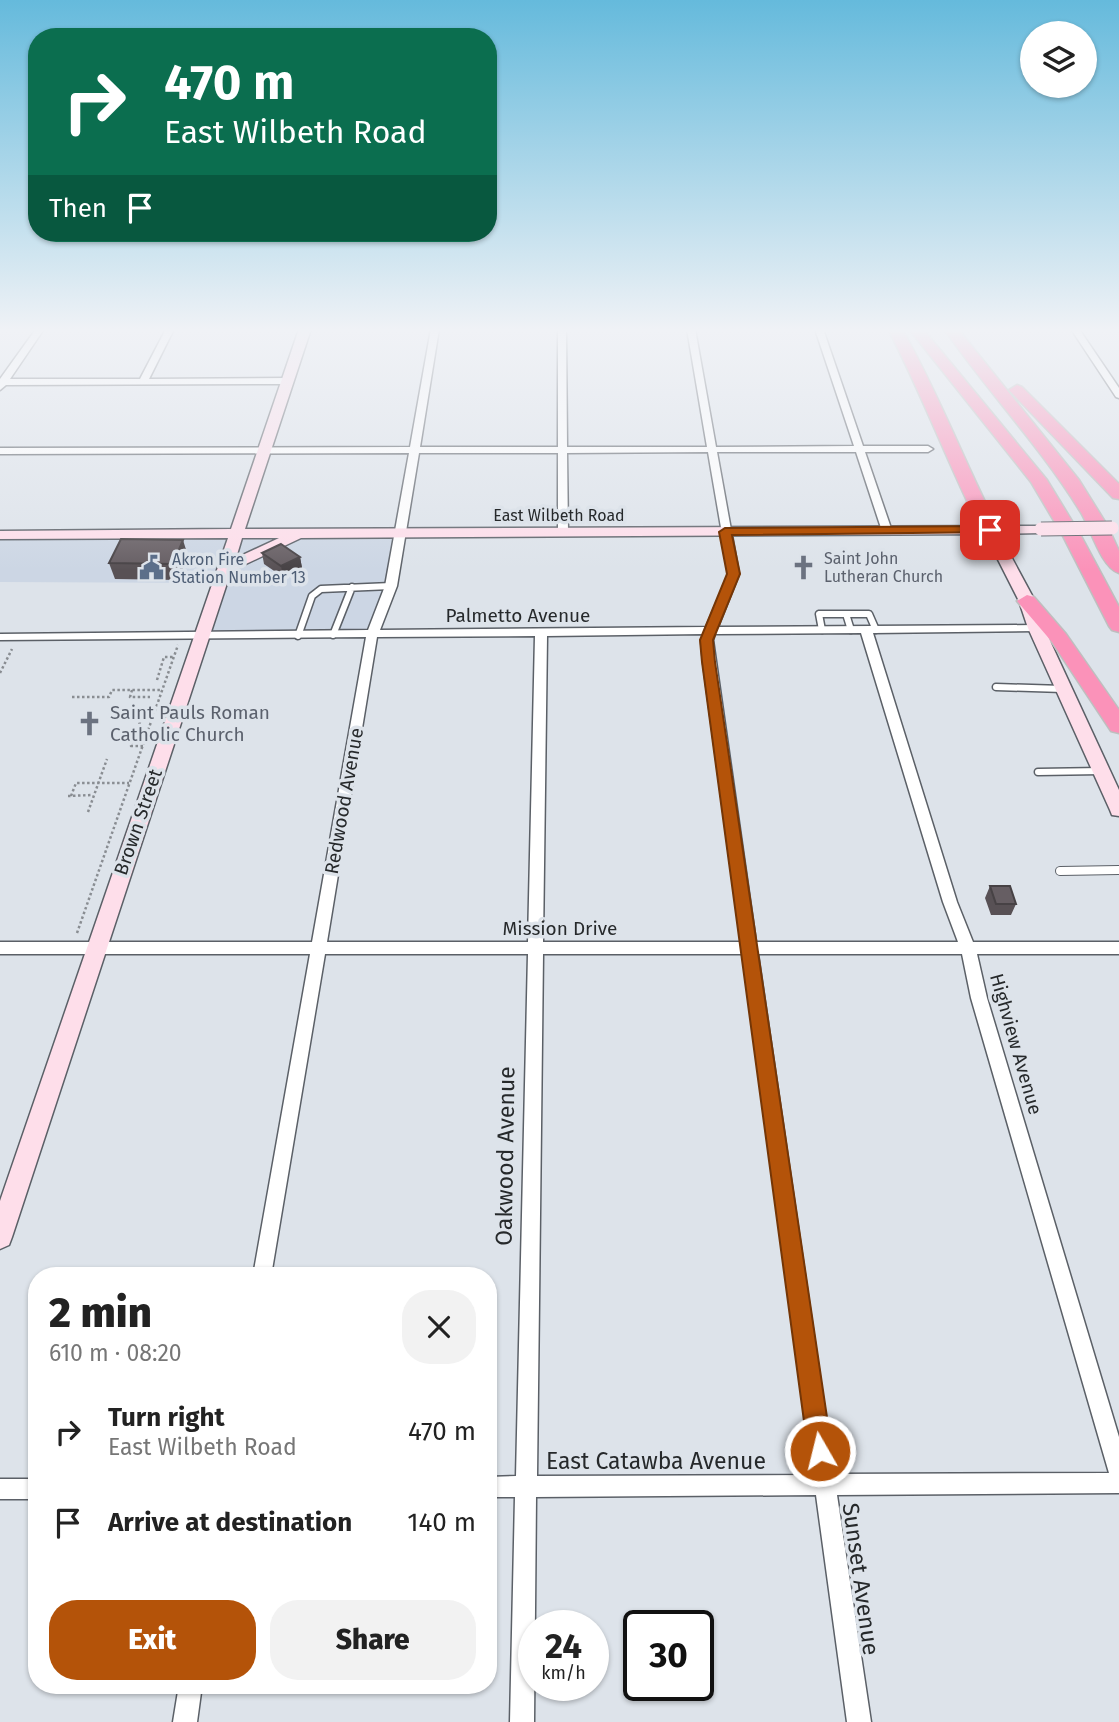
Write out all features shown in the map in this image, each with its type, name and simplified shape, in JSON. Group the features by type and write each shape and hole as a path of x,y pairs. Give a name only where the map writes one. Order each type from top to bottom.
{"highway":[{"path":"935,409 990,530"},
{"path":"981,409 1038,480 1072,536 1119,626"},
{"path":"1014,409 1070,480 1098,525 1101,537 1119,568"},
{"path":"1037,409 1119,494"},
{"path":"1027,601 1059,638 1119,726"}],"main road":[{"name":"Brown Street","path":"0,1237 277,409"},
{"name":"East Wilbeth Road","path":"1,536 1116,528"},
{"path":"990,530 1027,601 1119,810"},
{"path":"223,569 302,533"}],"street":[{"name":"Redwood Avenue","path":"264,1267 373,635 391,586 422,409"},
{"path":"563,409 563,533"},
{"name":"Sunset Avenue","path":"704,409 734,574 709,631 709,662 859,1722"},
{"path":"846,409 887,531"},
{"path":"0,452 928,449"},
{"name":"Palmetto Avenue","path":"5,642 201,636 1037,628"},
{"name":"Highview Avenue","path":"864,630 950,902 968,948 979,998 1119,1471"},
{"name":"Oakwood Avenue","path":"522,1722 533,948 541,634"},
{"name":"Mission Drive","path":"0,948 1119,948"},
{"name":"East Catawba Avenue","path":"497,1487 1119,1483"},
{"path":"0,1489 28,1489"},
{"path":"185,1722 190,1694"}],"lane":[{"path":"298,636 312,596 321,589 391,586"},
{"path":"333,635 352,587"},
{"path":"822,630 819,614 846,614 869,614 864,630 846,614"},
{"path":"996,687 1064,689"},
{"path":"1038,772 1101,771"},
{"path":"1060,871 1119,870"}],"path":[{"path":"0,673 5,642"},
{"path":"77,933 179,643"},
{"path":"157,680 164,657 174,657"},
{"path":"150,697 153,689"},
{"path":"72,697 109,697 112,690 162,690"},
{"path":"132,690 130,697 160,698"},
{"path":"143,746 131,746 145,709 156,709"},
{"path":"138,726 149,726"},
{"path":"88,812 107,759"},
{"path":"93,795 69,796 76,783 129,783"}],"shaded area":[{"path":"402,533 372,635 201,637 218,583 0,582 0,535"}],"building":[{"path":"121,539 183,540 173,564 109,563"},
{"path":"281,544 300,557 281,566 262,553"},
{"path":"990,886 1010,886 1016,904 996,904"}],"place":[{"name":"Saint John Lutheran Church","path":"804,567"},
{"name":"Akron Fire Station Number 13","path":"152,568"},
{"name":"Saint Pauls Roman Catholic Church","path":"90,723"}],"route":[{"path":"820,1451 709,662 709,631 734,574 725,532 990,530"}]}
